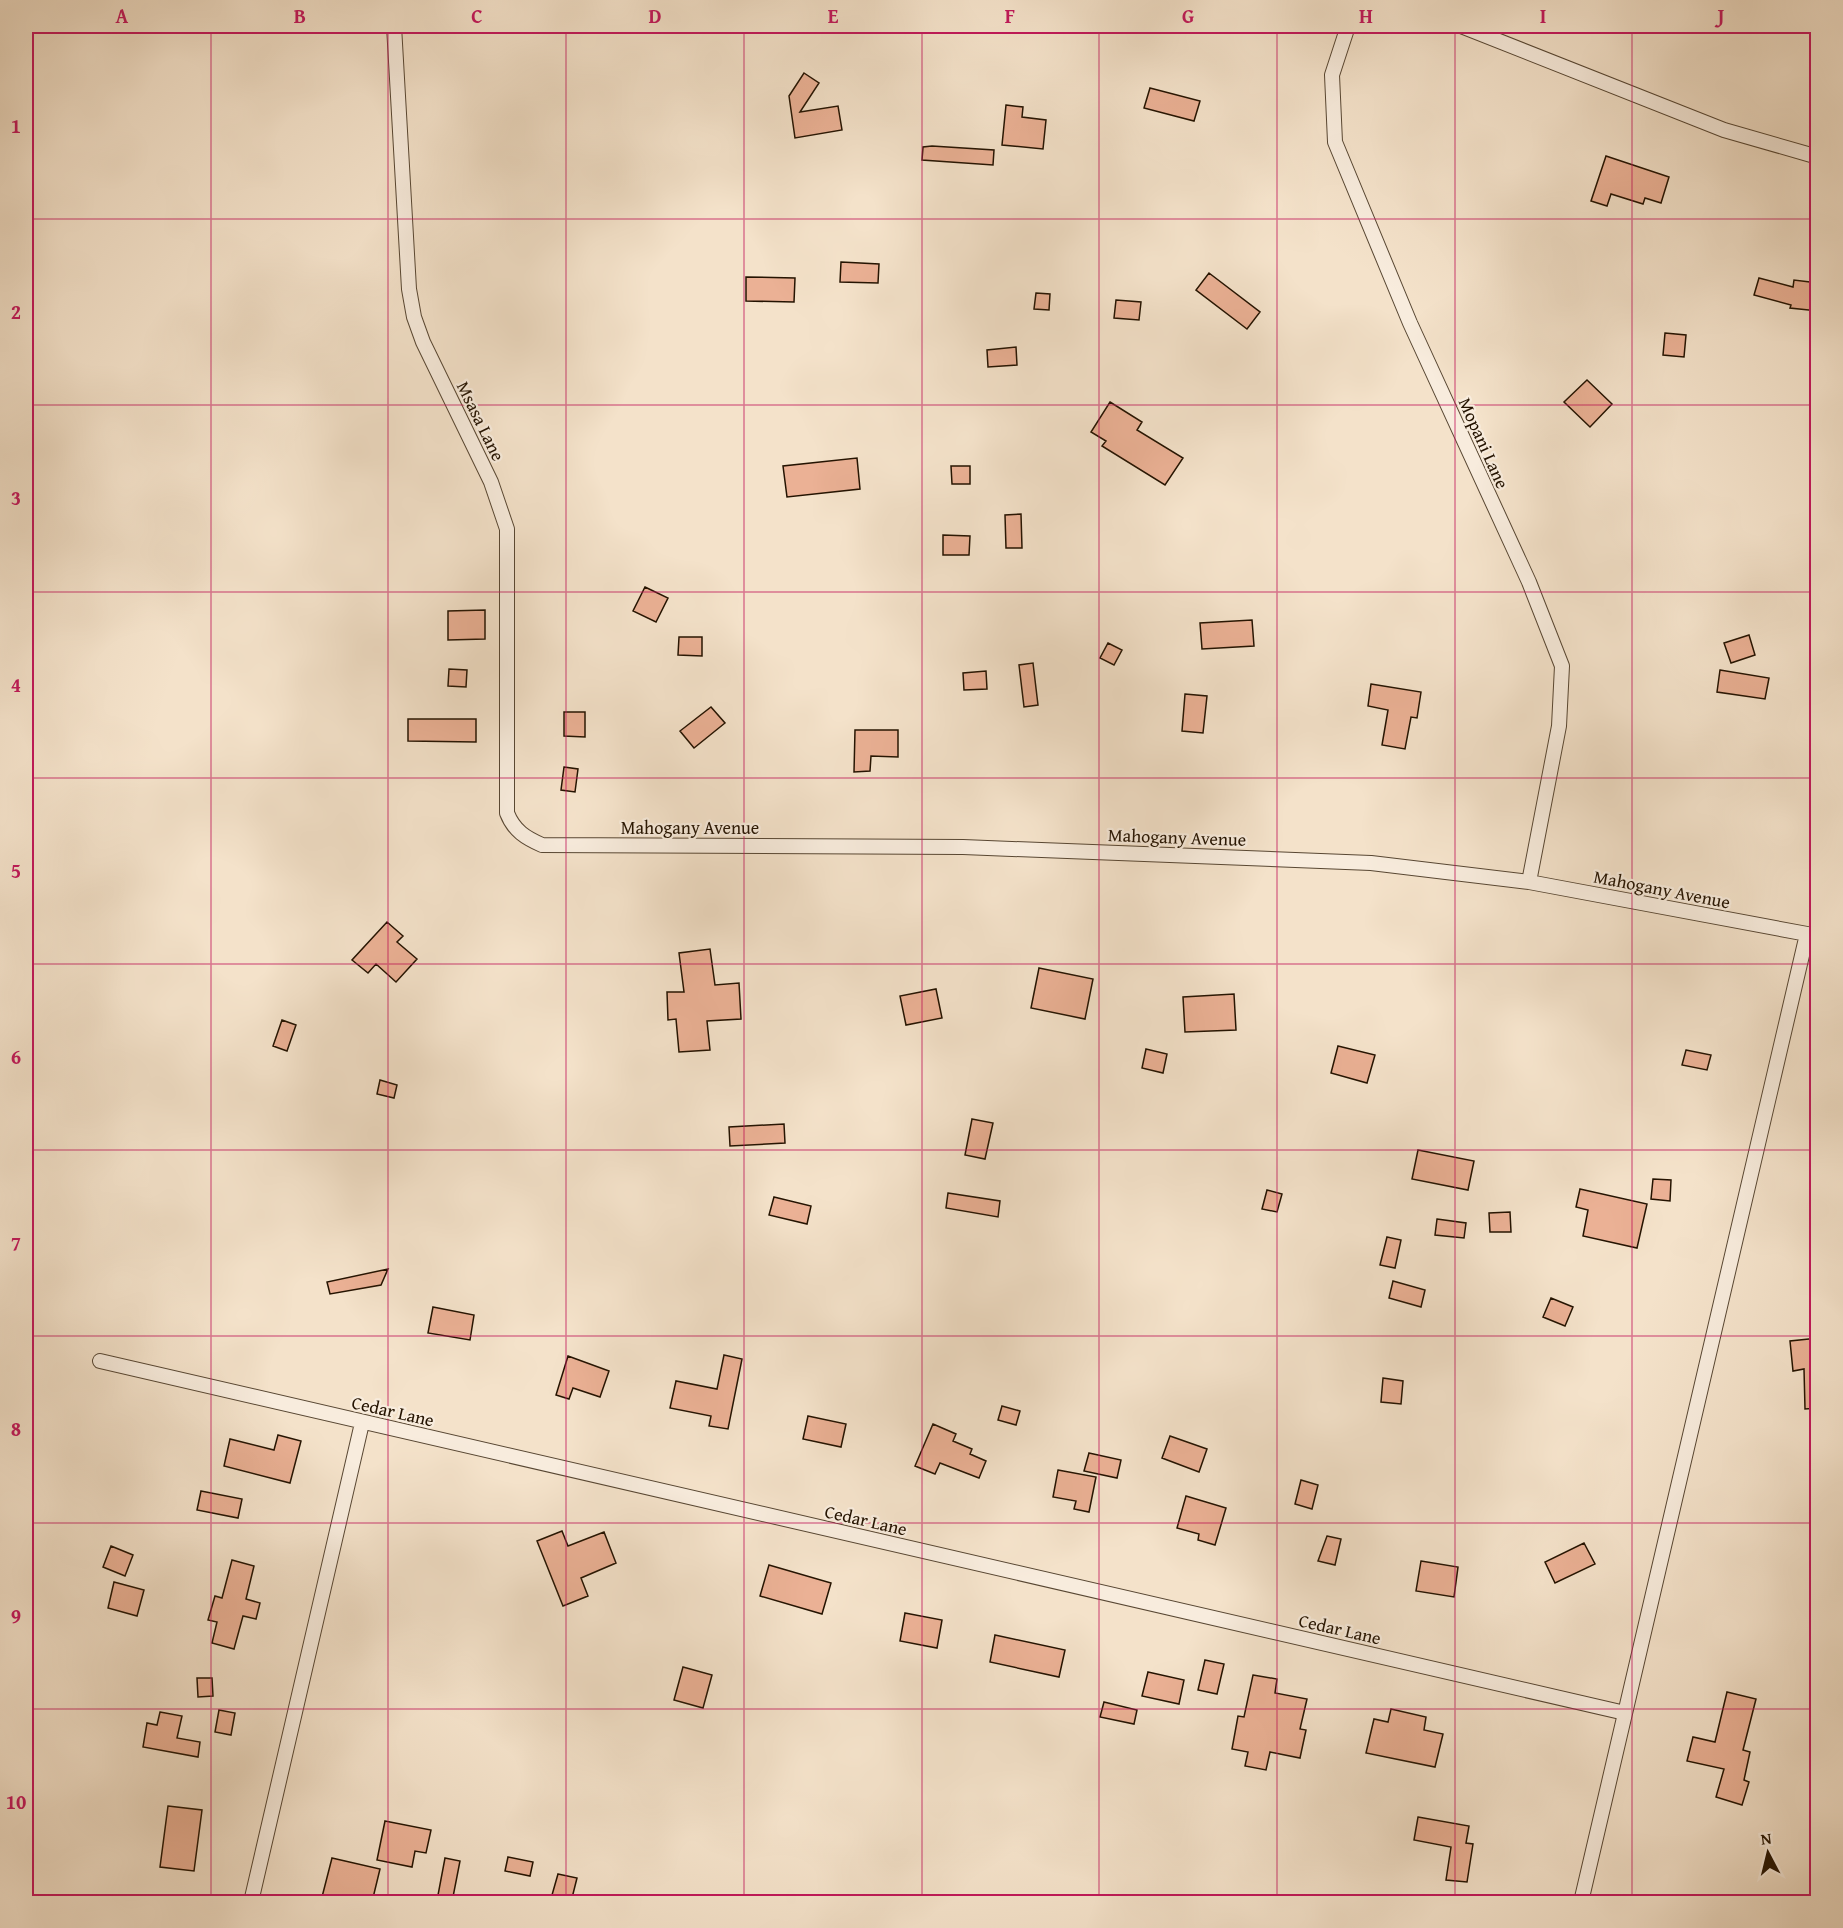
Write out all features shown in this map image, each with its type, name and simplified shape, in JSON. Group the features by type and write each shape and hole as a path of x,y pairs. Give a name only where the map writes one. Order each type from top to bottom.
{"street":[{"name":"Msasa Lane","path":"394,26 410,289 414,317 423,342 491,482 507,529 507,813 524,836"},
{"name":"Mopani Lane","path":"1348,26 1332,75 1335,142 1410,323 1530,582 1562,666 1563,695 1559,726 1529,882"},
{"path":"1461,26 1725,130 1818,157"},
{"name":"Mahogany Avenue","path":"524,836 542,845 963,847 1371,863 1529,882 1813,935"},
{"path":"1581,1902 1813,935"},
{"name":"Cedar Lane","path":"100,1361 1625,1713"},
{"path":"251,1902 362,1423"}],"building":[{"path":"804,73 819,83 800,112 838,106 842,130 795,138 789,96"},
{"path":"1150,88 1200,101 1194,121 1144,108"},
{"path":"1006,105 1023,107 1022,117 1046,120 1043,149 1002,145"},
{"path":"923,147 994,150 993,165 922,160"},
{"path":"1606,156 1669,177 1661,203 1645,198 1643,204 1611,194 1607,206 1591,201"},
{"path":"841,262 879,264 878,283 840,282"},
{"path":"1209,273 1260,312 1247,329 1196,290"},
{"path":"746,277 795,278 794,302 746,301"},
{"path":"1759,278 1793,287 1794,280 1818,283 1818,311 1790,308 1791,305 1754,295"},
{"path":"1036,293 1050,294 1049,310 1034,309"},
{"path":"1116,300 1141,302 1139,320 1114,318"},
{"path":"1665,333 1686,335 1684,357 1663,355"},
{"path":"1016,347 1017,365 988,367 987,350"},
{"path":"1587,380 1612,404 1590,427 1564,402"},
{"path":"1110,402 1142,422 1137,430 1183,458 1165,485 1102,446 1106,441 1091,432"},
{"path":"857,458 860,489 787,497 783,466"},
{"path":"951,466 970,466 970,484 952,484"},
{"path":"1021,514 1022,548 1006,548 1005,515"},
{"path":"943,535 970,536 969,555 943,555"},
{"path":"645,587 668,598 656,622 633,611"},
{"path":"485,610 485,639 448,640 448,611"},
{"path":"1252,620 1254,646 1202,649 1200,623"},
{"path":"1749,635 1755,655 1731,663 1724,643"},
{"path":"679,637 702,637 702,656 678,655"},
{"path":"1108,643 1122,650 1114,665 1100,658"},
{"path":"1033,663 1038,705 1024,707 1019,665"},
{"path":"449,669 467,670 466,687 448,686"},
{"path":"1720,670 1769,678 1765,699 1717,692"},
{"path":"986,671 987,689 964,690 963,673"},
{"path":"1371,684 1421,692 1417,718 1411,717 1405,749 1382,745 1388,710 1368,706"},
{"path":"1185,694 1207,696 1203,733 1182,731"},
{"path":"711,707 725,723 694,748 680,731"},
{"path":"564,712 585,712 585,737 564,736"},
{"path":"408,719 476,719 476,742 408,741"},
{"path":"855,730 898,730 898,757 871,756 870,771 854,772"},
{"path":"564,767 578,769 575,792 561,790"},
{"path":"387,922 403,936 397,942 417,959 396,982 376,964 368,973 352,960"},
{"path":"710,949 715,985 739,983 741,1019 707,1021 710,1050 679,1052 676,1019 668,1020 667,992 684,992 679,953"},
{"path":"1039,968 1093,979 1085,1019 1031,1008"},
{"path":"936,989 942,1018 906,1025 900,996"},
{"path":"1234,994 1236,1030 1185,1032 1183,997"},
{"path":"282,1020 296,1025 287,1051 273,1046"},
{"path":"1338,1046 1375,1055 1367,1083 1331,1073"},
{"path":"1146,1049 1167,1054 1163,1073 1142,1068"},
{"path":"1686,1050 1711,1055 1707,1070 1682,1065"},
{"path":"380,1080 397,1085 394,1098 377,1094"},
{"path":"972,1119 993,1123 985,1159 965,1155"},
{"path":"784,1124 785,1143 730,1146 729,1127"},
{"path":"1418,1150 1474,1161 1468,1190 1412,1179"},
{"path":"1653,1179 1671,1180 1670,1201 1651,1199"},
{"path":"1580,1189 1647,1204 1637,1248 1583,1236 1588,1210 1576,1207"},
{"path":"1267,1190 1282,1194 1277,1212 1262,1209"},
{"path":"948,1193 1000,1201 998,1217 946,1208"},
{"path":"774,1197 811,1206 807,1224 769,1215"},
{"path":"1510,1212 1511,1232 1490,1232 1489,1213"},
{"path":"1437,1219 1466,1223 1464,1238 1435,1235"},
{"path":"1387,1237 1401,1240 1395,1268 1380,1265"},
{"path":"388,1269 381,1285 330,1294 327,1282"},
{"path":"1393,1281 1425,1290 1421,1307 1389,1298"},
{"path":"1551,1298 1573,1307 1565,1326 1543,1317"},
{"path":"433,1307 474,1315 470,1340 428,1333"},
{"path":"1818,1339 1818,1408 1805,1409 1804,1369 1793,1371 1790,1341"},
{"path":"724,1355 742,1359 728,1429 709,1426 711,1416 670,1408 676,1381 717,1389"},
{"path":"568,1356 609,1371 600,1397 573,1388 569,1399 556,1395"},
{"path":"1383,1378 1403,1381 1401,1404 1381,1402"},
{"path":"1002,1406 1020,1411 1016,1425 998,1420"},
{"path":"808,1416 846,1424 841,1447 803,1439"},
{"path":"933,1424 956,1434 953,1441 972,1449 970,1454 986,1461 979,1478 940,1463 935,1474 915,1466"},
{"path":"278,1435 301,1441 290,1483 224,1466 230,1439 274,1450"},
{"path":"1170,1436 1207,1449 1199,1472 1162,1458"},
{"path":"1089,1453 1121,1460 1117,1478 1084,1471"},
{"path":"1058,1470 1096,1477 1089,1512 1074,1509 1076,1501 1053,1497"},
{"path":"1301,1480 1318,1485 1312,1509 1295,1504"},
{"path":"201,1491 242,1499 238,1518 197,1510"},
{"path":"1186,1496 1226,1508 1215,1545 1198,1540 1199,1534 1177,1528"},
{"path":"562,1531 568,1546 604,1532 616,1563 581,1578 588,1596 563,1606 537,1541"},
{"path":"1327,1536 1341,1539 1335,1565 1318,1561"},
{"path":"1584,1543 1595,1564 1555,1583 1545,1562"},
{"path":"111,1546 133,1555 125,1576 103,1567"},
{"path":"232,1560 254,1566 246,1599 260,1603 256,1619 243,1616 234,1649 212,1643 217,1622 208,1620 215,1596 222,1598"},
{"path":"1421,1561 1458,1567 1454,1597 1416,1591"},
{"path":"769,1565 831,1583 822,1614 760,1596"},
{"path":"114,1582 144,1590 137,1616 108,1608"},
{"path":"905,1613 942,1620 937,1648 900,1641"},
{"path":"995,1635 1065,1650 1059,1677 990,1662"},
{"path":"1205,1660 1224,1664 1217,1694 1198,1690"},
{"path":"683,1667 712,1675 703,1708 674,1700"},
{"path":"1148,1672 1184,1680 1179,1704 1142,1696"},
{"path":"1253,1675 1277,1679 1275,1693 1307,1699 1300,1729 1306,1730 1300,1758 1270,1752 1266,1770 1245,1766 1248,1752 1232,1749 1238,1716 1244,1717"},
{"path":"197,1678 212,1678 213,1696 198,1697"},
{"path":"1727,1692 1756,1699 1743,1750 1750,1752 1744,1780 1749,1782 1742,1805 1716,1797 1724,1769 1687,1761 1693,1737 1715,1742"},
{"path":"1104,1702 1137,1710 1134,1724 1100,1717"},
{"path":"1391,1709 1426,1717 1424,1730 1443,1734 1435,1767 1366,1753 1374,1719 1388,1722"},
{"path":"219,1710 235,1713 231,1735 215,1732"},
{"path":"160,1712 182,1716 177,1738 200,1742 198,1757 143,1747 147,1723 157,1725"},
{"path":"168,1806 202,1810 194,1871 160,1867"},
{"path":"1418,1817 1469,1826 1466,1843 1473,1844 1467,1882 1446,1880 1451,1847 1414,1840"},
{"path":"385,1821 431,1830 426,1853 415,1851 412,1867 377,1860"},
{"path":"508,1857 533,1862 530,1876 505,1871"},
{"path":"332,1858 380,1869 372,1902 340,1901 322,1897"},
{"path":"445,1858 460,1861 453,1897 438,1895"},
{"path":"558,1874 577,1878 571,1902 550,1902"}]}
